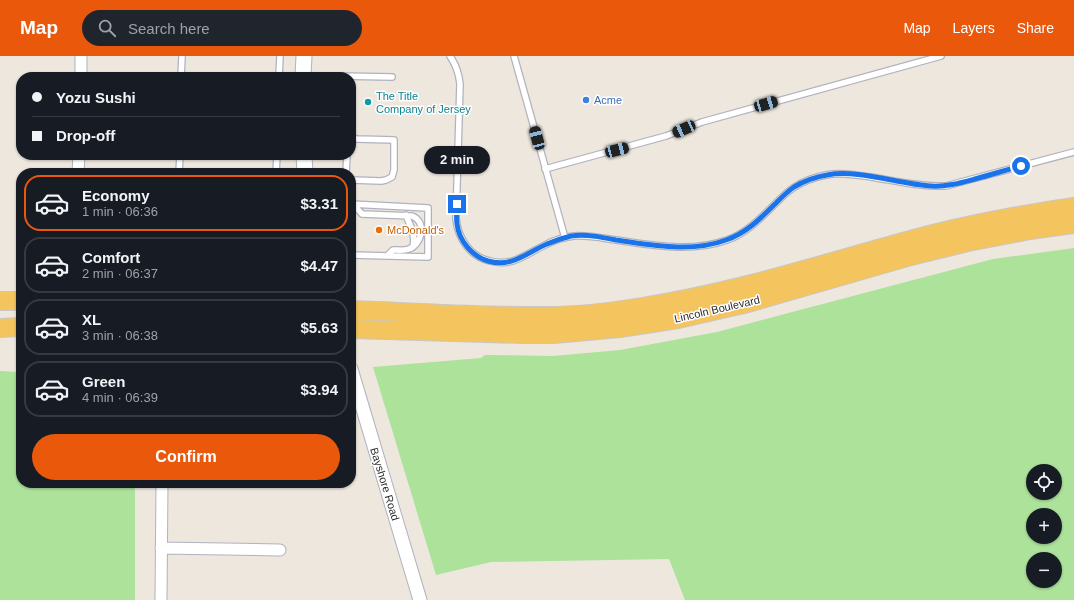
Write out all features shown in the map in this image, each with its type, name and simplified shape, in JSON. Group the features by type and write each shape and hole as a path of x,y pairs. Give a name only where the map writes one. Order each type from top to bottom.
{"highway":[{"name":"Lincoln Boulevard","path":"356,310 548,316 583,314 642,307 696,297 759,282 930,235 1032,213 1074,207"},
{"name":"Lincoln Boulevard","path":"356,329 531,334 570,333 620,328 678,319 748,303 911,256 962,244 1030,230 1074,224"},
{"path":"0,301 16,301"},
{"path":"0,328 16,327"}],"main road":[{"path":"303,72 304,56"}],"street":[{"path":"81,56 81,72"},
{"name":"Bayshore Road","path":"356,403 420,600"},
{"path":"161,600 162,488"},
{"path":"161,548 280,550"}],"lane":[{"path":"181,72 182,56"},
{"path":"279,72 280,56"},
{"path":"450,56 458,68 460,76 456,219 458,229 462,240 470,250 481,258 496,263 505,263 518,260 546,244 565,238 578,236 593,236 667,246 707,245 726,240 742,233 794,187 826,175 852,174 922,185 946,186 1074,152"},
{"path":"514,56 565,238"},
{"path":"545,169 666,136 702,122 941,56"},
{"path":"356,76 392,77"},
{"path":"356,139 394,140 394,170 392,177 386,180 356,180"},
{"path":"356,204 428,208 428,257 356,255"},
{"path":"356,208 362,214 406,215 415,217 420,221 421,233 417,243 407,250 393,250 387,256"},
{"path":"406,215 414,234 413,247"}],"green space":[{"path":"1074,248 1074,600 685,600 669,559 491,562 436,575 373,367 481,358 485,355 553,356 620,350 717,332 993,259"},
{"path":"0,371 16,372 16,488 135,488 135,600 0,600"}],"place":[{"name":"Acme","path":"586,100"},
{"name":"The Title Company of Jersey","path":"368,102"},
{"name":"McDonald's","path":"379,230"}],"route":[{"path":"457,204 456,219 458,229 466,246 475,255 487,261 505,263 518,260 546,244 572,236 593,236 676,247 707,245 726,240 749,228 794,187 826,175 852,174 922,185 946,186 1021,166"}]}
